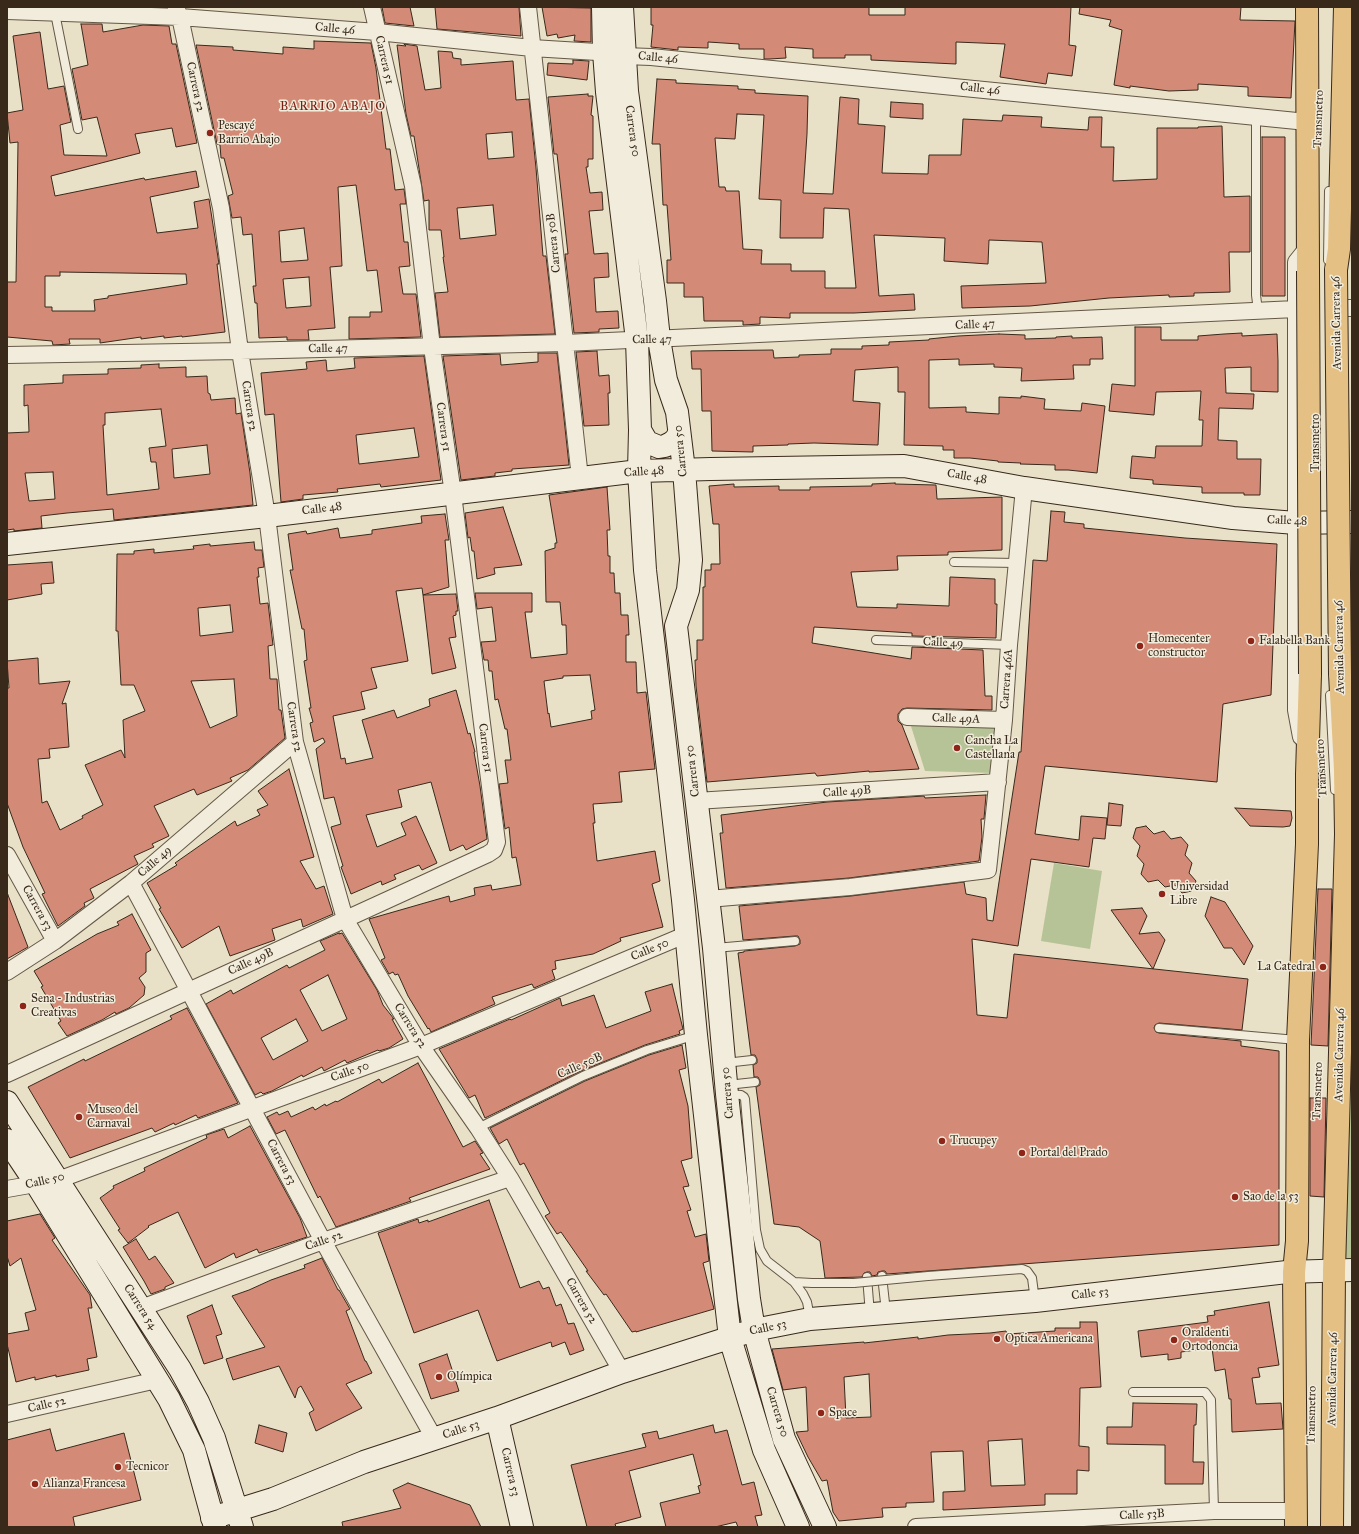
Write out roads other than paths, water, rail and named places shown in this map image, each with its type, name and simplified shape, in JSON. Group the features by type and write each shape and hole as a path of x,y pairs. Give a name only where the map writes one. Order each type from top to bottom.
{"main road":[{"name":"Avenida Carrera 46","path":"1307,7 1308,248 1327,265 1335,682 1345,770 1345,838 1331,1268 1332,1527"},
{"name":"Avenida Carrera 46","path":"1296,1519 1300,1274 1297,1241 1298,1040 1306,844 1311,779 1327,265 1347,13"}],"street":[{"name":"Carrera 51","path":"372,7 413,186 432,347 453,494 497,842 494,850"},
{"name":"Carrera 50B","path":"528,7 580,478"},
{"name":"Carrera 50","path":"603,7 614,54"},
{"name":"Carrera 50","path":"622,7 608,100 648,340 640,430 639,471 645,570 683,900 685,935 730,1338 764,1450 798,1527"},
{"name":"Calle 46","path":"7,11 55,13 178,12 532,48 651,57 1307,122"},
{"name":"Carrera 52","path":"178,12 221,208 240,351 267,516 295,742 345,919 421,1046 478,1128 510,1178 622,1372"},
{"path":"1308,248 1296,262 1296,710 1311,779"},
{"path":"1327,265 1347,264 1349,308 1351,523 1350,675 1345,770"},
{"name":"Calle 47","path":"7,355 565,343 1296,309"},
{"name":"Carrera 50","path":"648,340 666,380 677,412 684,470 691,560 688,590 676,626 714,948 749,1299 754,1330 784,1439 825,1527"},
{"path":"640,430 646,442 658,447 671,443 676,439 679,433"},
{"name":"Calle 48","path":"7,544 267,516 639,471 904,466 1024,488 1233,518 1296,522 1351,523"},
{"path":"641,501 649,489 663,485 670,485 677,488 686,499"},
{"name":"Carrera 46A","path":"708,899 850,887 988,870 1004,720 1009,645 1024,488"},
{"name":"Calle 49A","path":"907,717 1004,720"},
{"name":"Calle 49","path":"7,972 55,941 131,882 295,742"},
{"name":"Calle 49B","path":"696,801 998,782"},
{"name":"Calle 49B","path":"7,1074 494,850"},
{"name":"Carrera 53","path":"7,855 55,941"},
{"name":"Carrera 53","path":"131,882 323,1241 434,1438"},
{"name":"Calle 50","path":"7,1189 37,1185 58,1180 421,1046 685,935"},
{"name":"Carrera 54","path":"7,1102 180,1369 198,1402 214,1438 239,1518"},
{"name":"Carrera 54","path":"7,1140 37,1185 179,1417 194,1450 214,1522"},
{"name":"Calle 52","path":"141,1308 323,1241 510,1178"},
{"name":"Calle 53","path":"214,1522 239,1518 273,1499 364,1462 497,1418 622,1372 754,1330 810,1319 1035,1301 1300,1274 1331,1268"},
{"name":"Calle 52","path":"7,1414 157,1380"},
{"name":"Carrera 53","path":"497,1418 522,1527"},
{"name":"Calle 53B","path":"916,1527 1214,1511 1296,1519"}],"lane":[{"path":"55,13 78,129"},
{"path":"1256,116 1256,295 1258,311"},
{"path":"1327,265 1330,183"},
{"name":"Transmetro","path":"1316,745 1314,674 1317,461"},
{"path":"1328,516 1328,532"},
{"path":"954,562 1017,563"},
{"name":"Calle 49","path":"876,640 1009,645"},
{"name":"Transmetro","path":"1335,682 1335,796"},
{"name":"Transmetro","path":"1311,779 1312,923"},
{"path":"1335,923 1345,838"},
{"path":"714,948 795,941"},
{"path":"1159,1028 1298,1040"},
{"name":"Calle 50B","path":"478,1128 584,1076 647,1050 696,1035"},
{"path":"725,1063 752,1060"},
{"path":"727,1089 755,1082"},
{"path":"727,1089 741,1095 746,1099 756,1230 760,1249 767,1261 794,1282 803,1294 807,1302 810,1319"},
{"path":"1300,1274 1305,1241 1306,1145"},
{"path":"1329,1158 1331,1268"},
{"path":"794,1282 854,1283 1022,1269 1027,1271 1032,1278 1035,1301"},
{"path":"878,1314 882,1276"},
{"path":"867,1277 878,1314"},
{"path":"1133,1392 1204,1392 1211,1400 1214,1511"}],"place":[{"name":"Pescayé Barrio Abajo","path":"210,133"},
{"name":"Falabella Bank","path":"1251,641"},
{"name":"Homecenter constructor","path":"1140,646"},
{"name":"Cancha La Castellana","path":"957,748"},
{"name":"Universidad Libre","path":"1162,894"},
{"name":"La Catedral","path":"1323,967"},
{"name":"Sena - Industrias Creativas","path":"23,1006"},
{"name":"Museo del Carnaval","path":"79,1117"},
{"name":"Trucupey","path":"942,1141"},
{"name":"Portal del Prado","path":"1022,1153"},
{"name":"Sao de la 53","path":"1235,1197"},
{"name":"Optica Americana","path":"997,1339"},
{"name":"Oraldenti Ortodoncia","path":"1174,1340"},
{"name":"Olímpica","path":"439,1377"},
{"name":"Space","path":"821,1413"},
{"name":"Tecnicor","path":"118,1467"},
{"name":"Alianza Francesa","path":"35,1484"}],"district":[{"name":"BARRIO ABAJO","path":"333,107"}]}
